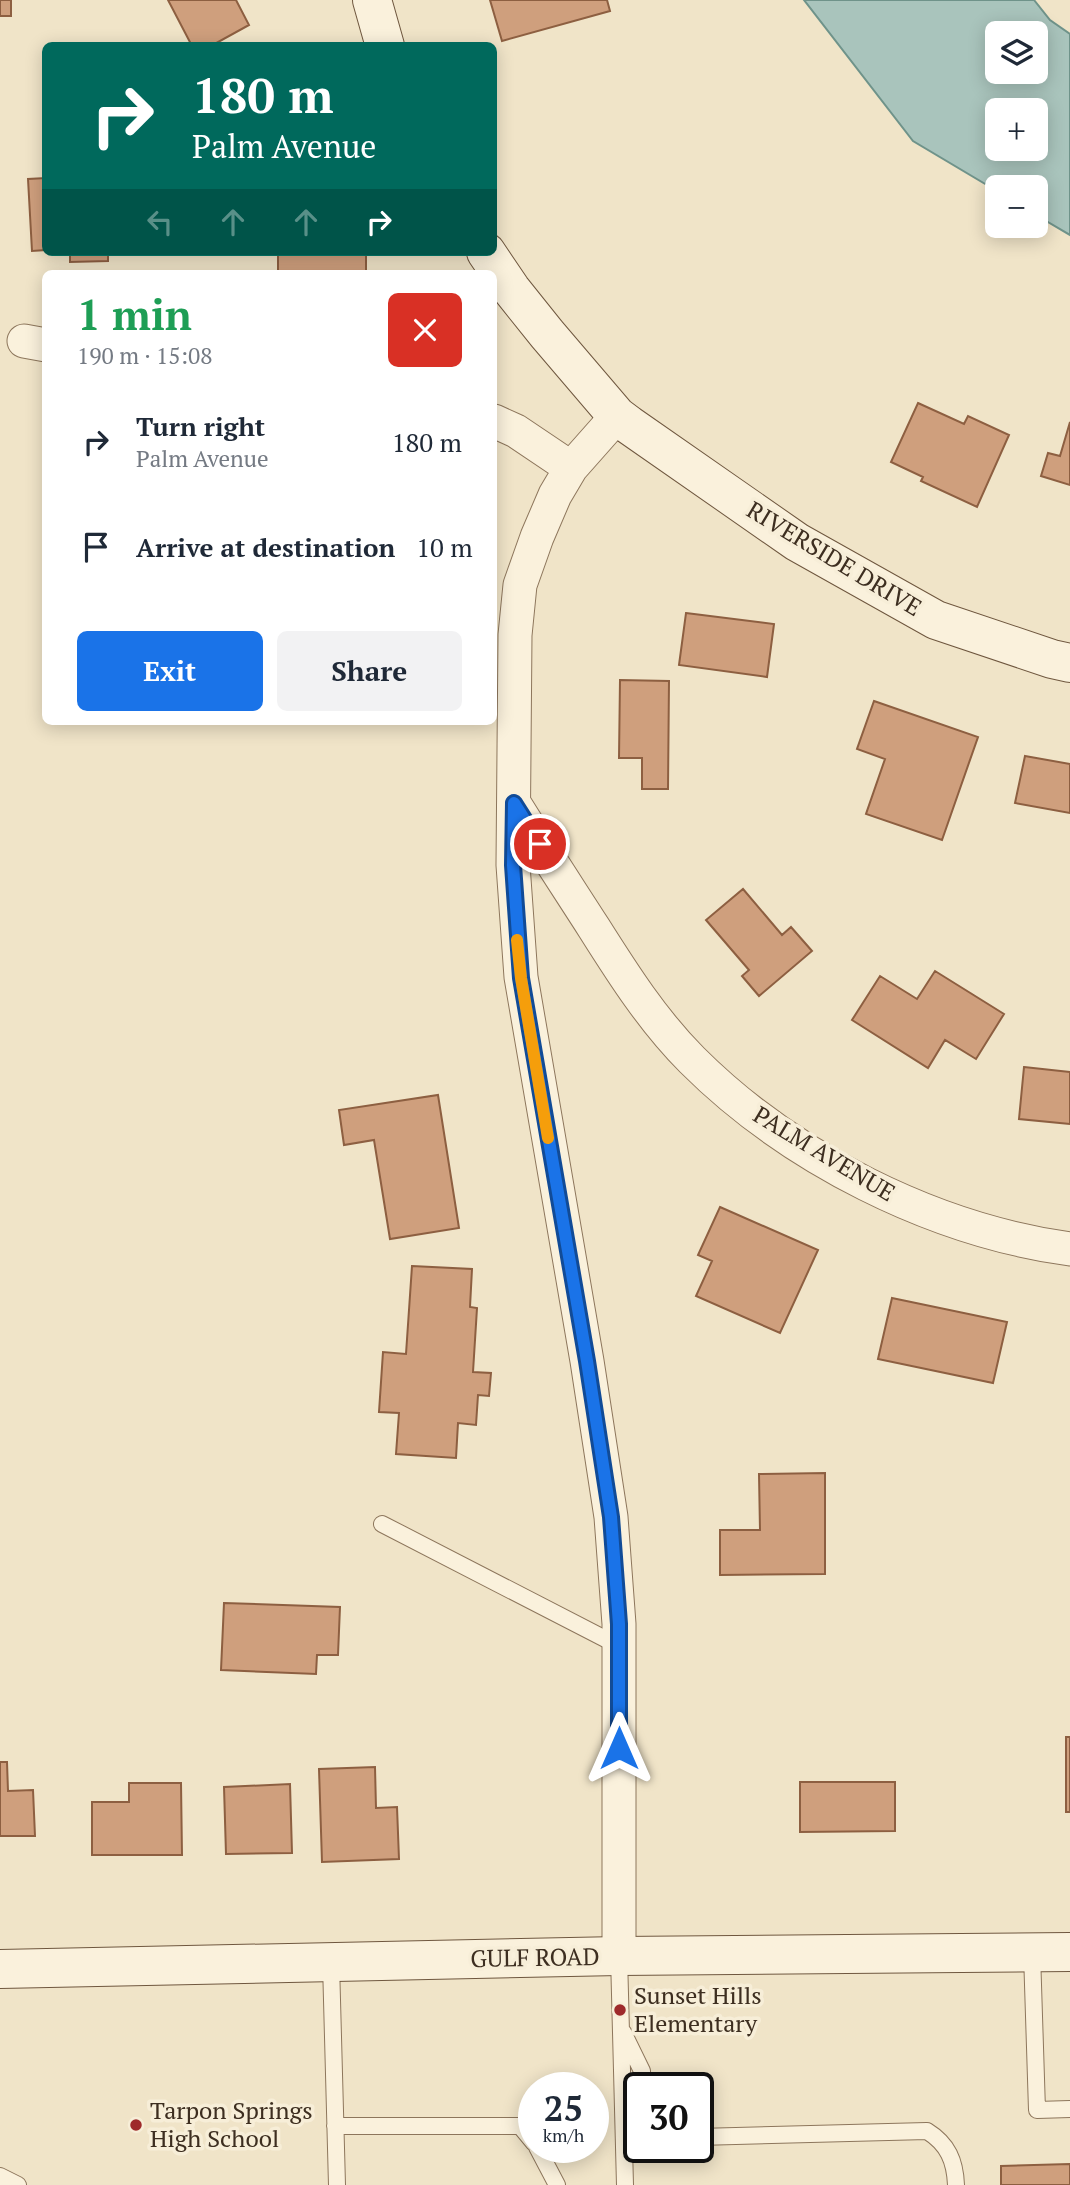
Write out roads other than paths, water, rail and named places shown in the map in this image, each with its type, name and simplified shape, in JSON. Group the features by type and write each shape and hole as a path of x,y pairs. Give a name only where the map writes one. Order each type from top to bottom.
{"street":[{"path":"372,0 384,42"},
{"name":"RIVERSIDE DRIVE","path":"489,256 547,334 617,416 797,542 936,620 1070,663"},
{"path":"617,416 571,468 555,495 520,585 514,635 513,865 521,978 585,1347 611,1517 619,1646 619,1956"},
{"path":"497,422 516,431 571,468"},
{"name":"PALM AVENUE","path":"514,803 616,965 644,1003 691,1059 738,1102 791,1139 849,1174 900,1200 950,1220 1009,1237 1070,1249"},
{"name":"GULF ROAD","path":"0,1969 619,1956 1070,1952"}],"lane":[{"path":"382,1524 619,1646"},
{"path":"1032,1953 1037,2110 1070,2109"},
{"path":"619,1956 625,2185"},
{"path":"331,1963 337,2185"},
{"path":"621,2027 642,2072"},
{"path":"335,2126 518,2126"},
{"path":"714,2137 927,2131 938,2138 954,2162 956,2185"},
{"path":"545,2163 557,2185"},
{"path":"0,2176 18,2185"}],"water":[{"path":"804,0 1034,0 1050,20 1070,34 1070,235 1048,222 1048,175 985,175 985,184 913,141"}],"place":[{"name":"Sunset Hills Elementary","path":"620,2010"},
{"name":"Tarpon Springs High School","path":"136,2125"}]}
